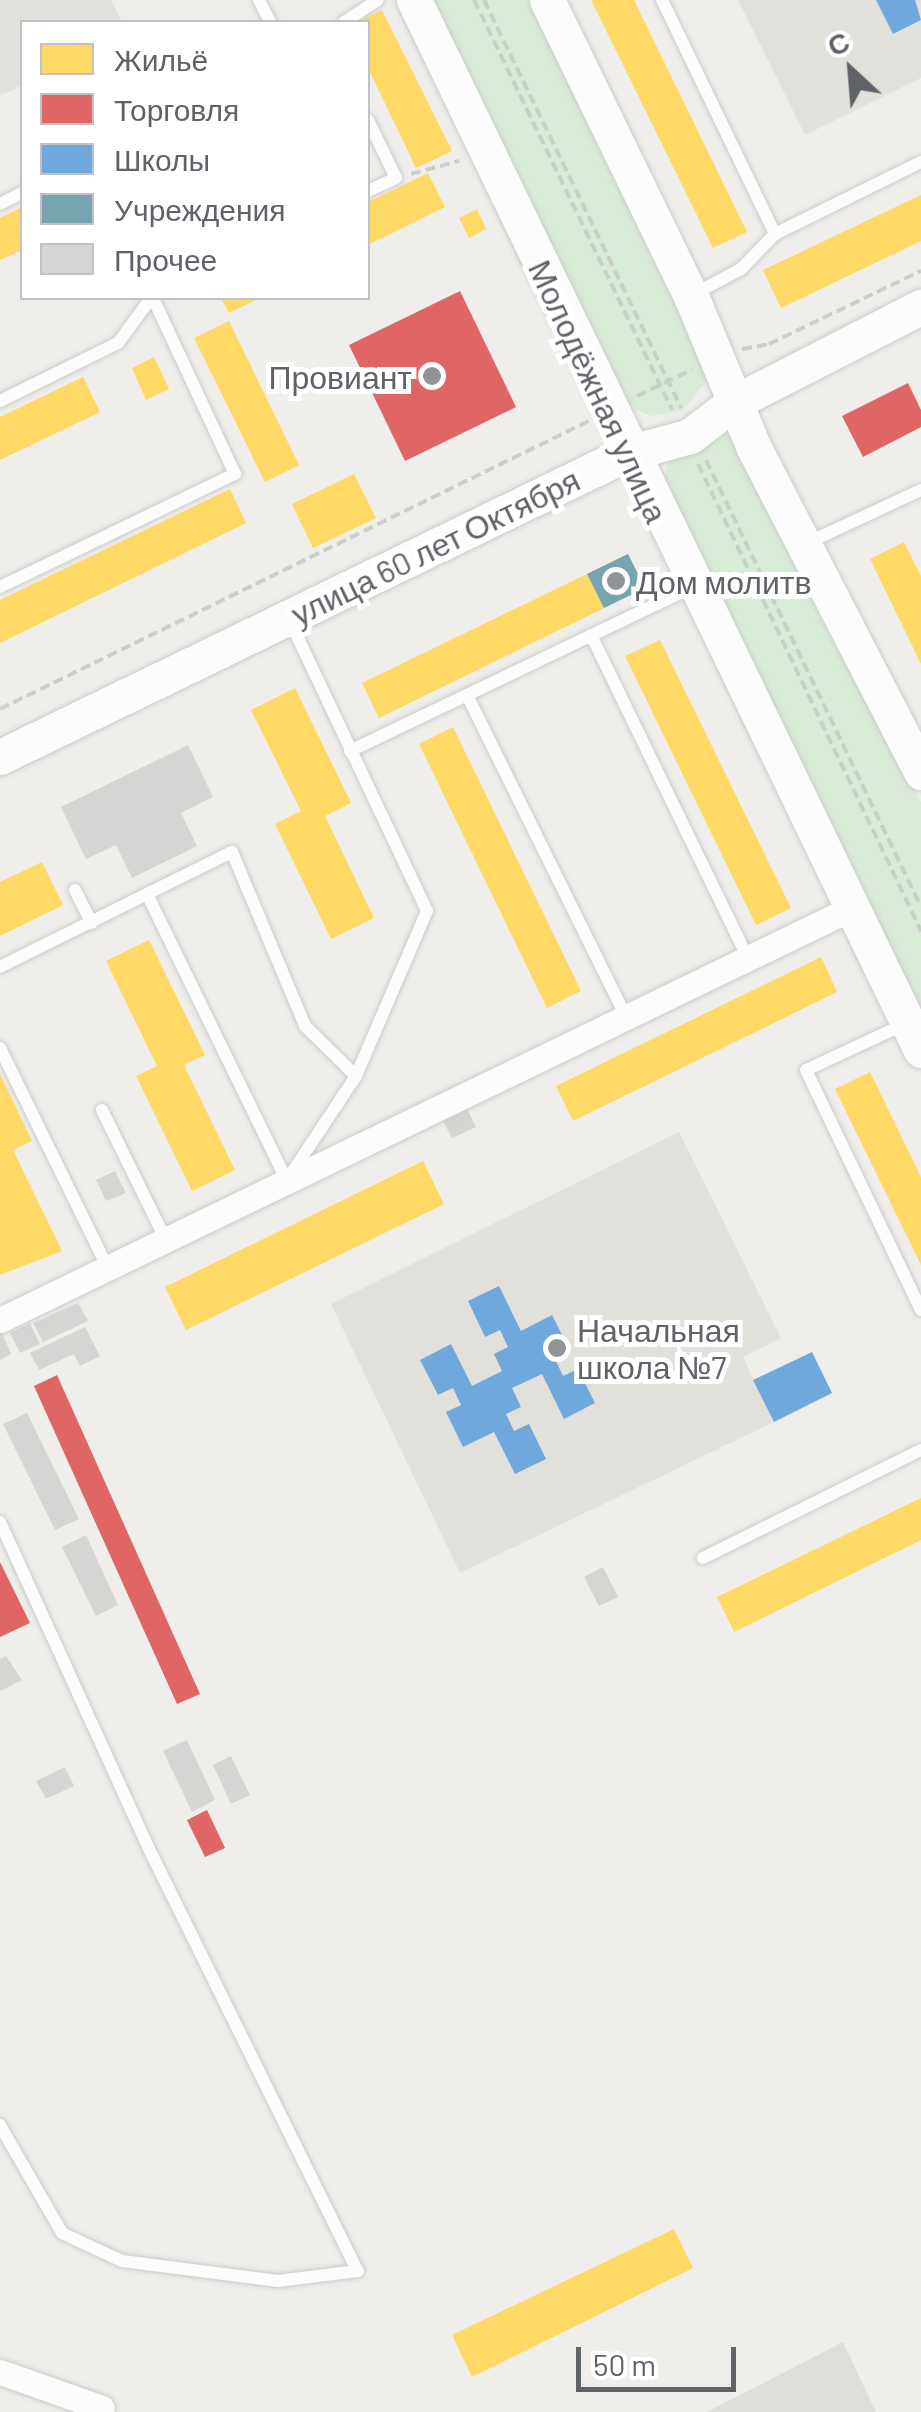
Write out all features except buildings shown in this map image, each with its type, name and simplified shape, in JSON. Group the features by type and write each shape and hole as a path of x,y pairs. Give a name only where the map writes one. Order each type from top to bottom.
{"main road":[{"name":"Молодёжная улица","path":"414,0 692,587 914,1036"},
{"path":"547,0 691,296 719,357 733,404 802,546 921,772"},
{"name":"улица 60 лет Октября","path":"0,757 628,452 690,436 733,404 921,307"}],"street":[{"path":"0,1320 852,908"},
{"path":"0,2372 102,2408"}],"lane":[{"path":"347,20 378,0"},
{"path":"662,0 775,234"},
{"path":"370,124 396,178 370,190"},
{"path":"691,296 741,269 775,234 921,162"},
{"path":"0,400 118,343 150,300"},
{"path":"0,587 235,474 153,300"},
{"path":"802,546 921,490"},
{"path":"350,750 692,587"},
{"path":"287,1181 356,1076 426,912 288,618"},
{"path":"591,635 748,959"},
{"path":"467,694 626,1017"},
{"path":"0,967 232,852 305,1026 356,1076"},
{"path":"75,890 92,923"},
{"path":"148,894 287,1181"},
{"path":"914,1036 806,1070 921,1310"},
{"path":"0,1048 106,1266"},
{"path":"102,1110 164,1238"},
{"path":"703,1558 921,1450"},
{"path":"0,1522 149,1849 358,2271 278,2281 122,2261 62,2234 0,2125"}],"path":[{"path":"474,0 675,417"},
{"path":"396,178 467,158"},
{"path":"0,709 719,357 769,344 921,271"},
{"path":"692,453 921,931"}],"shaded area":[{"path":"0,0 111,0 121,20 20,20 20,86 0,96"},
{"path":"738,0 921,0 921,78 805,135"},
{"name":"Начальная школа №7","path":"679,1132 781,1338 743,1357 774,1422 460,1573 331,1304"},
{"path":"843,2342 876,2412 707,2412"}],"green space":[{"path":"431,0 536,0 710,377 682,411 650,416 625,403"},
{"path":"711,432 725,432 747,447 921,802 921,1016 664,478 669,460"}],"place":[{"name":"Провиант","path":"432,376"},
{"name":"Дом молитв","path":"616,581"},
{"name":"Начальная школа №7","path":"557,1348"}]}
